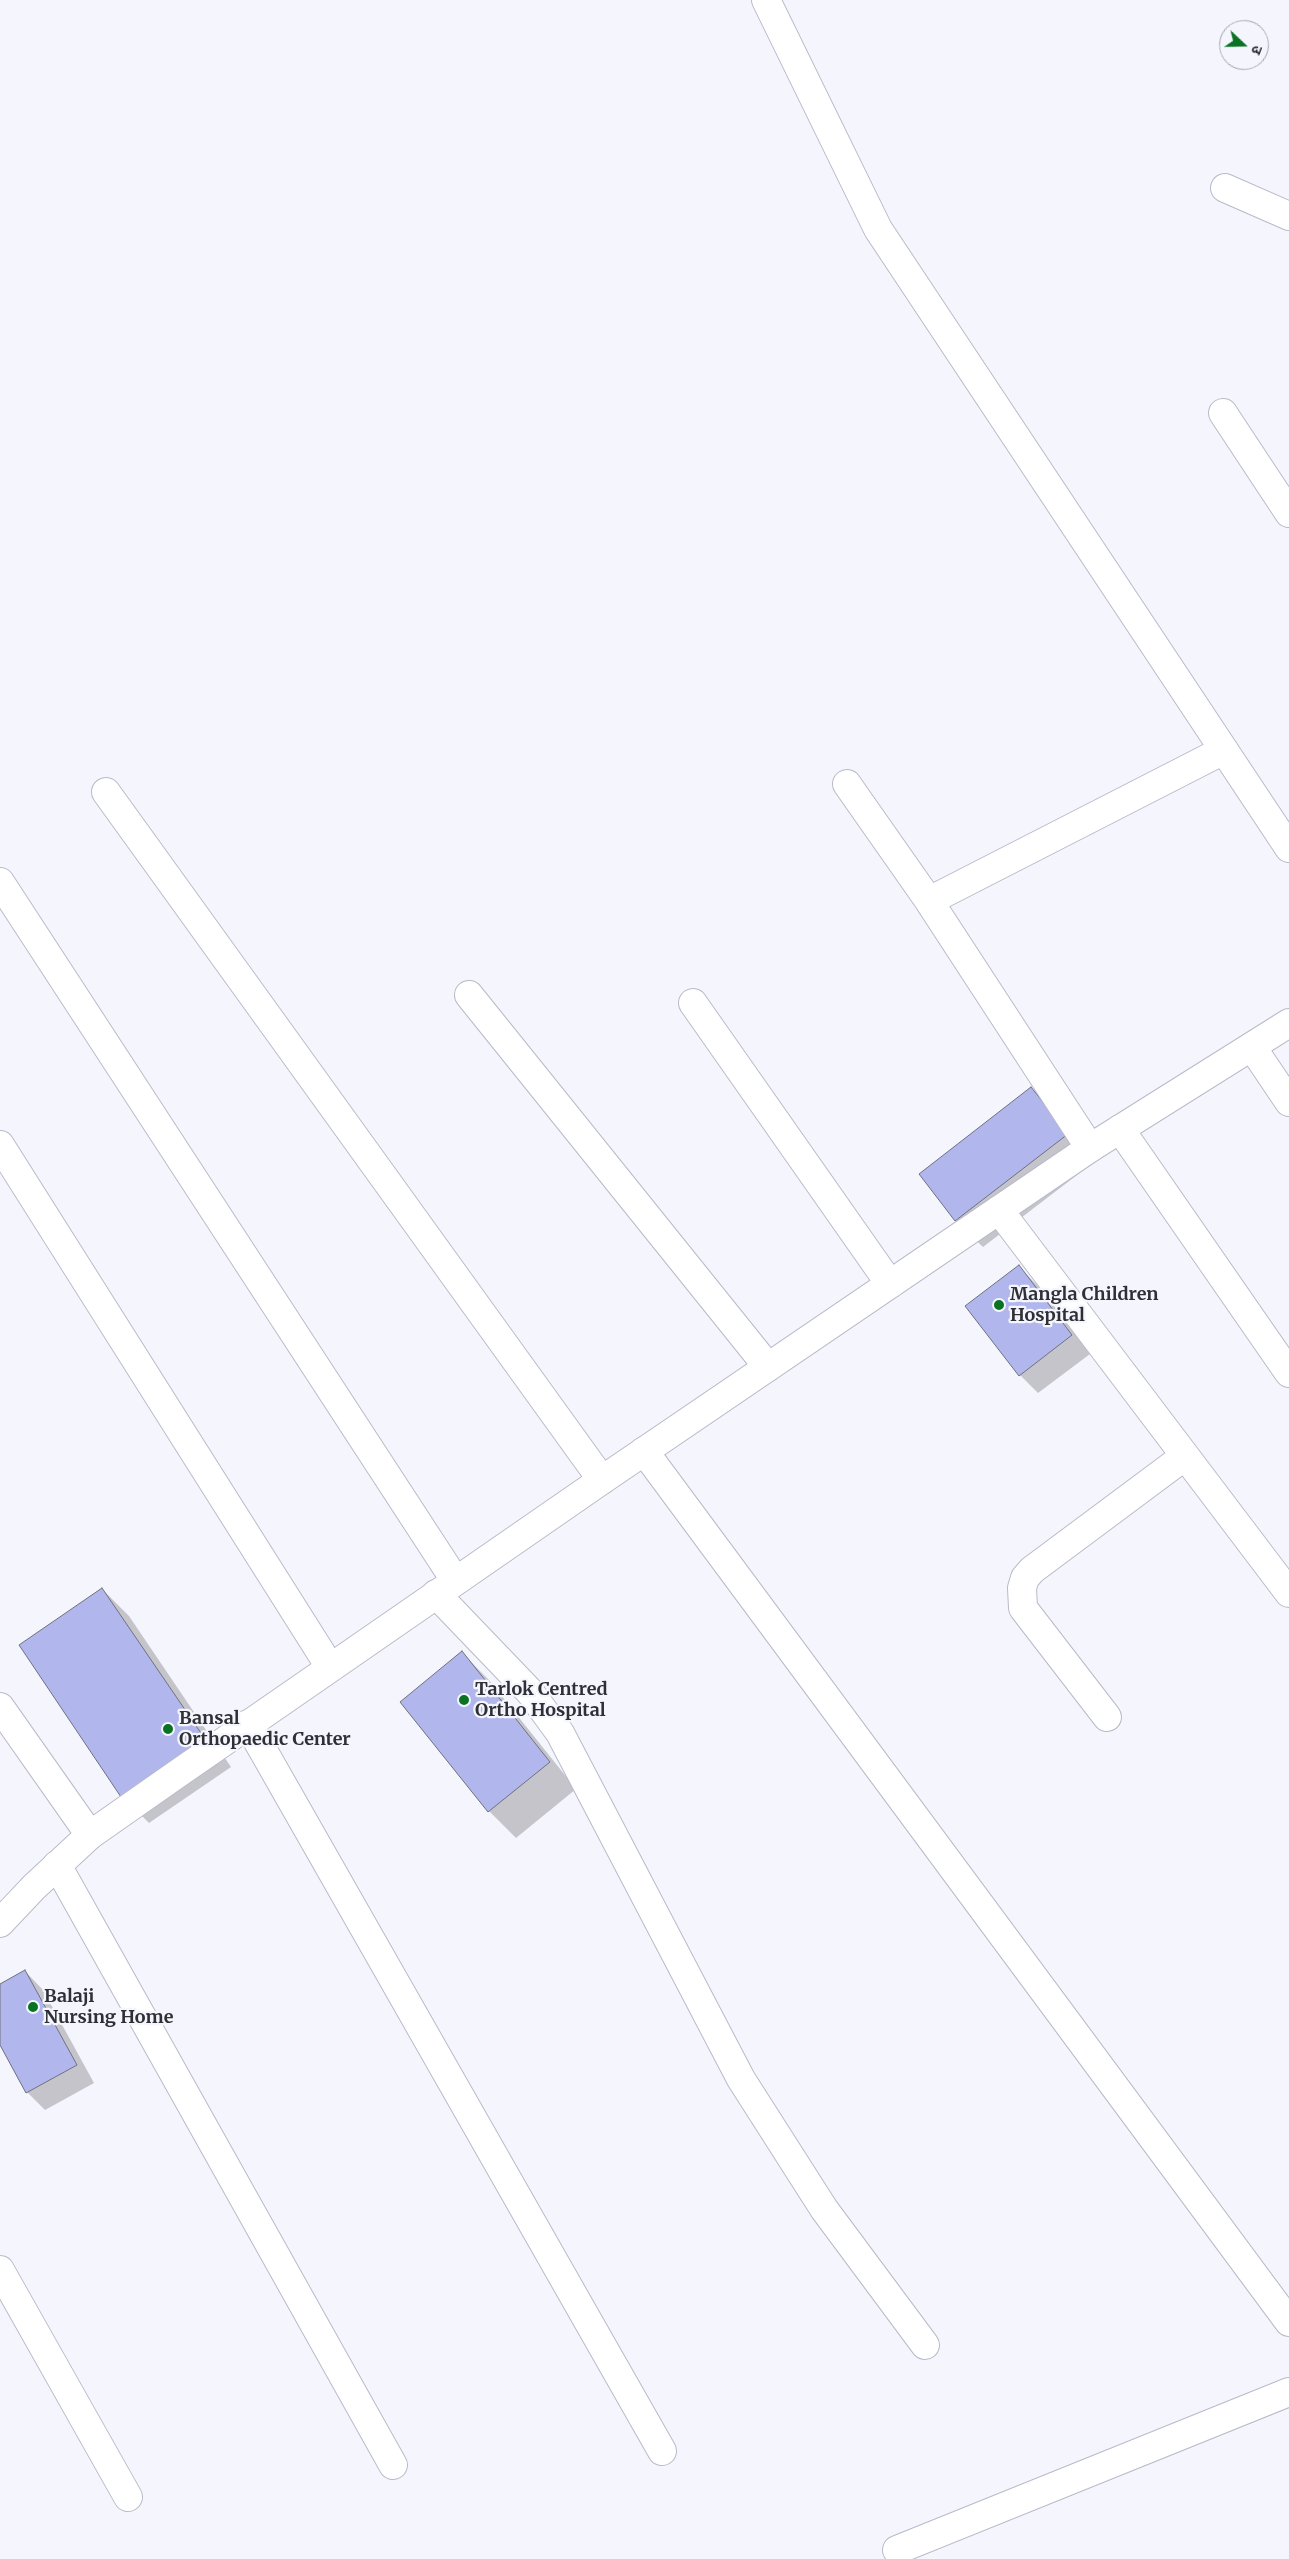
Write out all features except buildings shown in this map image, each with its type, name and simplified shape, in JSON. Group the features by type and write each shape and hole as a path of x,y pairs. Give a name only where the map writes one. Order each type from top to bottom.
{"street":[{"path":"766,0 878,229 1289,848"},
{"path":"1225,188 1289,216"},
{"path":"1223,413 1289,512"},
{"path":"929,901 1224,750"},
{"path":"847,784 929,901 1090,1148"},
{"path":"106,792 602,1480"},
{"path":"0,882 445,1587 530,1692 560,1733 741,2079 824,2209 925,2345"},
{"path":"469,995 768,1367"},
{"path":"693,1003 890,1284"},
{"path":"0,1923 57,1865 90,1835 248,1724 445,1587 1090,1148 1289,1023"},
{"path":"1252,1047 1289,1102"},
{"path":"1120,1129 1289,1373"},
{"path":"0,1145 330,1667"},
{"path":"999,1210 1289,1593"},
{"path":"644,1451 1289,2322"},
{"path":"1107,1716 1023,1608 1022,1588 1025,1578 1032,1570 1185,1456"},
{"path":"0,1707 90,1835"},
{"path":"248,1724 662,2451"},
{"path":"57,1865 393,2465"},
{"path":"0,2270 128,2498"},
{"path":"897,2550 1289,2392"}],"place":[{"name":"Mangla Children Hospital","path":"999,1305"},
{"name":"Tarlok Centred Ortho Hospital","path":"464,1700"},
{"name":"Bansal Orthopaedic Center","path":"168,1729"},
{"name":"Balaji Nursing Home","path":"33,2007"}]}
